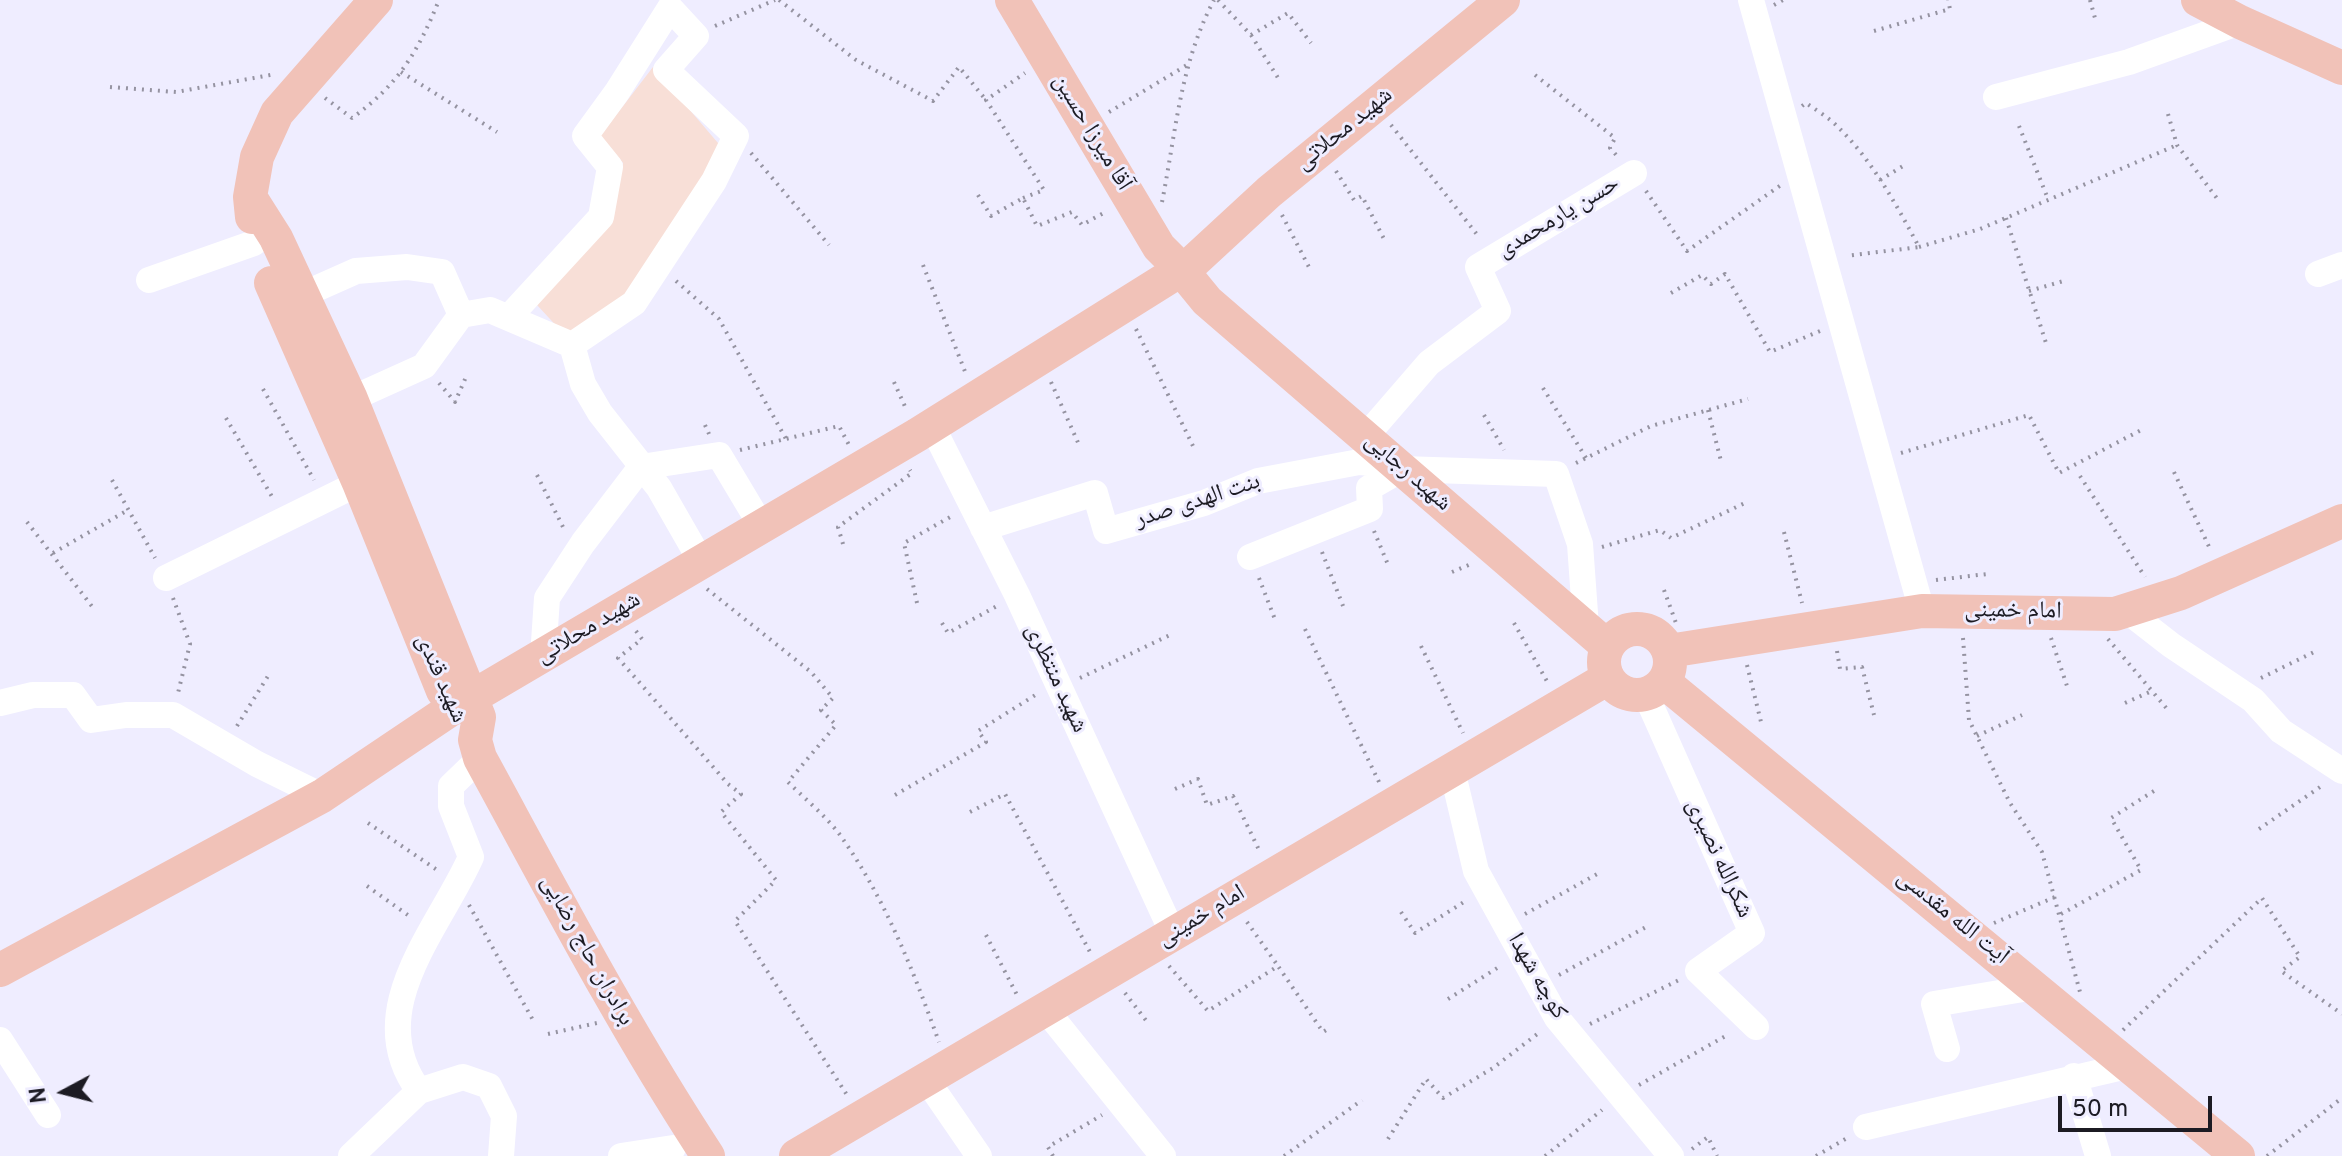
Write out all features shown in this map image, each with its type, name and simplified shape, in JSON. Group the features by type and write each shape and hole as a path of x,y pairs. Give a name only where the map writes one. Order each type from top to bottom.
{"main road":[{"name":"شهید قندی","path":"376,0 277,113 257,157 250,197 254,243 461,705 479,717 478,749"},
{"name":"آقا میرزا حسین","path":"1012,0 1086,125 1145,206 1159,247 1186,276"},
{"name":"شهید محلاتی","path":"0,970 322,796 461,705 932,426 1124,305 1186,276 1269,192 1503,0"},
{"path":"2198,0 2342,68"},
{"name":"شهید قندی","path":"250,197 276,238 351,399 461,705"},
{"name":"شهید رجایی","path":"1186,276 1600,650"},
{"name":"امام خمینی","path":"1666,669 1742,639 1820,627 1918,597 1962,611 2115,614 2223,575 2342,521"},
{"path":"1634,628 1655,633 1666,669 1624,693 1614,687 1600,650 1623,631 1634,628"},
{"name":"امام خمینی","path":"796,1156 1561,706 1600,650"},
{"name":"آیت الله مقدسی","path":"1666,669 1970,933 2238,1156"},
{"name":"برادران حاج رضایی","path":"478,749 623,1018 708,1156"}],"street":[{"path":"1751,0 1918,597"},
{"path":"509,317 601,217 610,167 585,136 670,8 696,36 666,70 736,136 714,181 634,303 572,345"},
{"path":"1996,97 2129,62 2240,22"},
{"name":"حسن یارمحمدی","path":"1365,437 1429,363 1498,311 1478,267 1634,173"},
{"path":"149,280 254,243"},
{"path":"302,295 356,271 407,267 442,272 461,315"},
{"path":"351,399 424,366 461,315 490,310 572,345"},
{"path":"572,345 583,384 600,413 659,488 694,568"},
{"name":"شهید منتظری","path":"932,426 1017,595 1058,685 1163,940"},
{"path":"543,657 547,598 576,553 641,467 719,455 762,527"},
{"name":"بنت الهدی صدر","path":"977,516 1095,493 1106,531 1204,503 1258,481 1359,462 1400,467"},
{"path":"1250,557 1370,509 1369,488 1400,467 1556,474 1580,544 1600,650"},
{"path":"166,578 359,483"},
{"path":"2142,605 2171,645 2253,700 2281,731 2336,776"},
{"name":"شکرالله نصیری","path":"1666,669 1752,933 1698,971"},
{"path":"0,703 33,695 73,695 91,720 126,715 173,715 257,764 322,796"},
{"path":"419,1091 410,1078 399,1046 399,1004 409,971 471,857 451,806 451,786 478,749"},
{"name":"کوچه شهدا","path":"1463,763 1476,871 1564,1026 1671,1156"},
{"path":"1698,971 1754,1024"},
{"path":"1947,1049 1934,1004 2035,987"},
{"path":"1037,1014 1121,1104 1163,1156"},
{"path":"0,1040 48,1115"},
{"path":"1866,1127 2074,1076 2106,1045"},
{"path":"937,1073 979,1156"},
{"path":"2074,1076 2098,1156"},
{"path":"351,1156 419,1091 463,1077 489,1086 504,1116 501,1156"},
{"path":"621,1156 673,1148"}],"path":[{"path":"110,87 176,92 310,75 352,118 381,97 401,72 428,26 439,0"},
{"path":"696,36 777,0 856,60 933,101 959,67 986,100 1044,190 991,216 978,195"},
{"path":"1023,198 1037,226 1072,212 1082,225 1145,206 1173,131 1197,32 1216,0 1251,35 1280,81"},
{"path":"1874,31 1950,9 1948,0"},
{"path":"2090,0 2095,18"},
{"path":"1251,35 1288,13 1311,43"},
{"path":"986,100 1047,59"},
{"path":"1086,125 1189,64"},
{"path":"401,72 497,132"},
{"path":"1535,75 1615,138 1610,148 1634,173 1687,251 1799,172"},
{"path":"1784,119 1806,103 1836,124 1880,180 1919,247"},
{"path":"1375,105 1479,237"},
{"path":"2168,114 2177,145 2219,201"},
{"path":"2019,126 2048,199"},
{"path":"736,136 829,245"},
{"path":"1824,262 1843,256 1919,247 1980,229 2177,145"},
{"path":"1322,148 1354,200 1362,196 1384,239"},
{"path":"1880,180 1903,166"},
{"path":"1269,192 1311,271"},
{"path":"2006,218 2046,343"},
{"path":"923,265 976,398"},
{"path":"660,266 719,319 786,439"},
{"path":"1671,293 1702,275 1711,284 1725,274 1770,352 1841,323"},
{"path":"2029,291 2067,280"},
{"path":"1124,305 1193,446"},
{"path":"1040,358 1080,447"},
{"path":"424,366 455,402 466,377"},
{"path":"1543,388 1586,458"},
{"path":"263,389 325,500"},
{"path":"1556,474 1651,426 1748,399"},
{"path":"1708,410 1721,461"},
{"path":"1484,415 1517,473"},
{"path":"1879,459 2029,415 2059,473 2145,428"},
{"path":"226,418 285,520"},
{"path":"719,455 839,426 862,468"},
{"path":"843,544 838,527 912,473 897,447"},
{"path":"2174,472 2223,575"},
{"path":"537,475 576,553"},
{"path":"2080,476 2135,559 2142,605"},
{"path":"112,480 166,578 190,644 173,715"},
{"path":"1581,554 1660,530 1671,538 1747,502"},
{"path":"53,553 128,510"},
{"path":"1365,511 1389,567"},
{"path":"917,603 904,543 977,516"},
{"path":"27,522 94,609"},
{"path":"1313,532 1345,611"},
{"path":"1784,532 1820,627 1840,669 1862,667 1874,715"},
{"path":"1250,557 1276,622"},
{"path":"694,568 811,672 833,698 821,710 836,725 788,782 839,834 884,906 911,964 937,1073"},
{"path":"1918,597 1987,574"},
{"path":"1664,590 1666,669"},
{"path":"942,623 948,633 1017,595"},
{"path":"620,611 642,639 618,658 728,784 741,794 721,812 776,880 735,921 861,1117"},
{"path":"1962,611 1969,720 2010,803 2042,852 2080,988 2106,1045 2262,898 2300,957 2281,971 2341,1011"},
{"path":"2043,612 2068,689"},
{"path":"2086,613 2168,710"},
{"path":"1514,623 1561,706"},
{"path":"1305,629 1391,806"},
{"path":"895,795 986,742 978,731 1058,685 1172,634"},
{"path":"1742,639 1762,727"},
{"path":"1421,646 1463,763"},
{"path":"2237,690 2314,652"},
{"path":"226,745 268,676"},
{"path":"2125,703 2152,691"},
{"path":"1977,736 2022,715"},
{"path":"2259,829 2336,776"},
{"path":"1175,789 1198,779 1207,805 1233,796 1271,876"},
{"path":"2061,914 2141,870 2111,818 2154,791"},
{"path":"970,812 1005,794 1106,974 1148,1023"},
{"path":"368,823 458,885 534,1022"},
{"path":"1506,925 1599,873"},
{"path":"367,886 431,931"},
{"path":"1401,912 1415,933 1486,888"},
{"path":"1970,933 2055,897"},
{"path":"1231,899 1323,1032 1330,1028"},
{"path":"1539,985 1646,927"},
{"path":"986,935 1037,1014"},
{"path":"1163,940 1208,1011 1278,966"},
{"path":"1448,999 1521,953"},
{"path":"1388,1139 1426,1079 1443,1098 1564,1026 1698,971"},
{"path":"548,1034 623,1018"},
{"path":"1545,1156 1621,1095 1754,1024"},
{"path":"2267,1156 2342,1098"},
{"path":"1284,1156 1362,1100"},
{"path":"1053,1156 1048,1147 1121,1104"},
{"path":"1816,1156 1866,1127"},
{"path":"1682,1156 1708,1137 1717,1156"}],"shaded area":[{"path":"653,67 724,150 630,295 581,334 562,332 537,305 613,220 623,163 600,136"}]}
